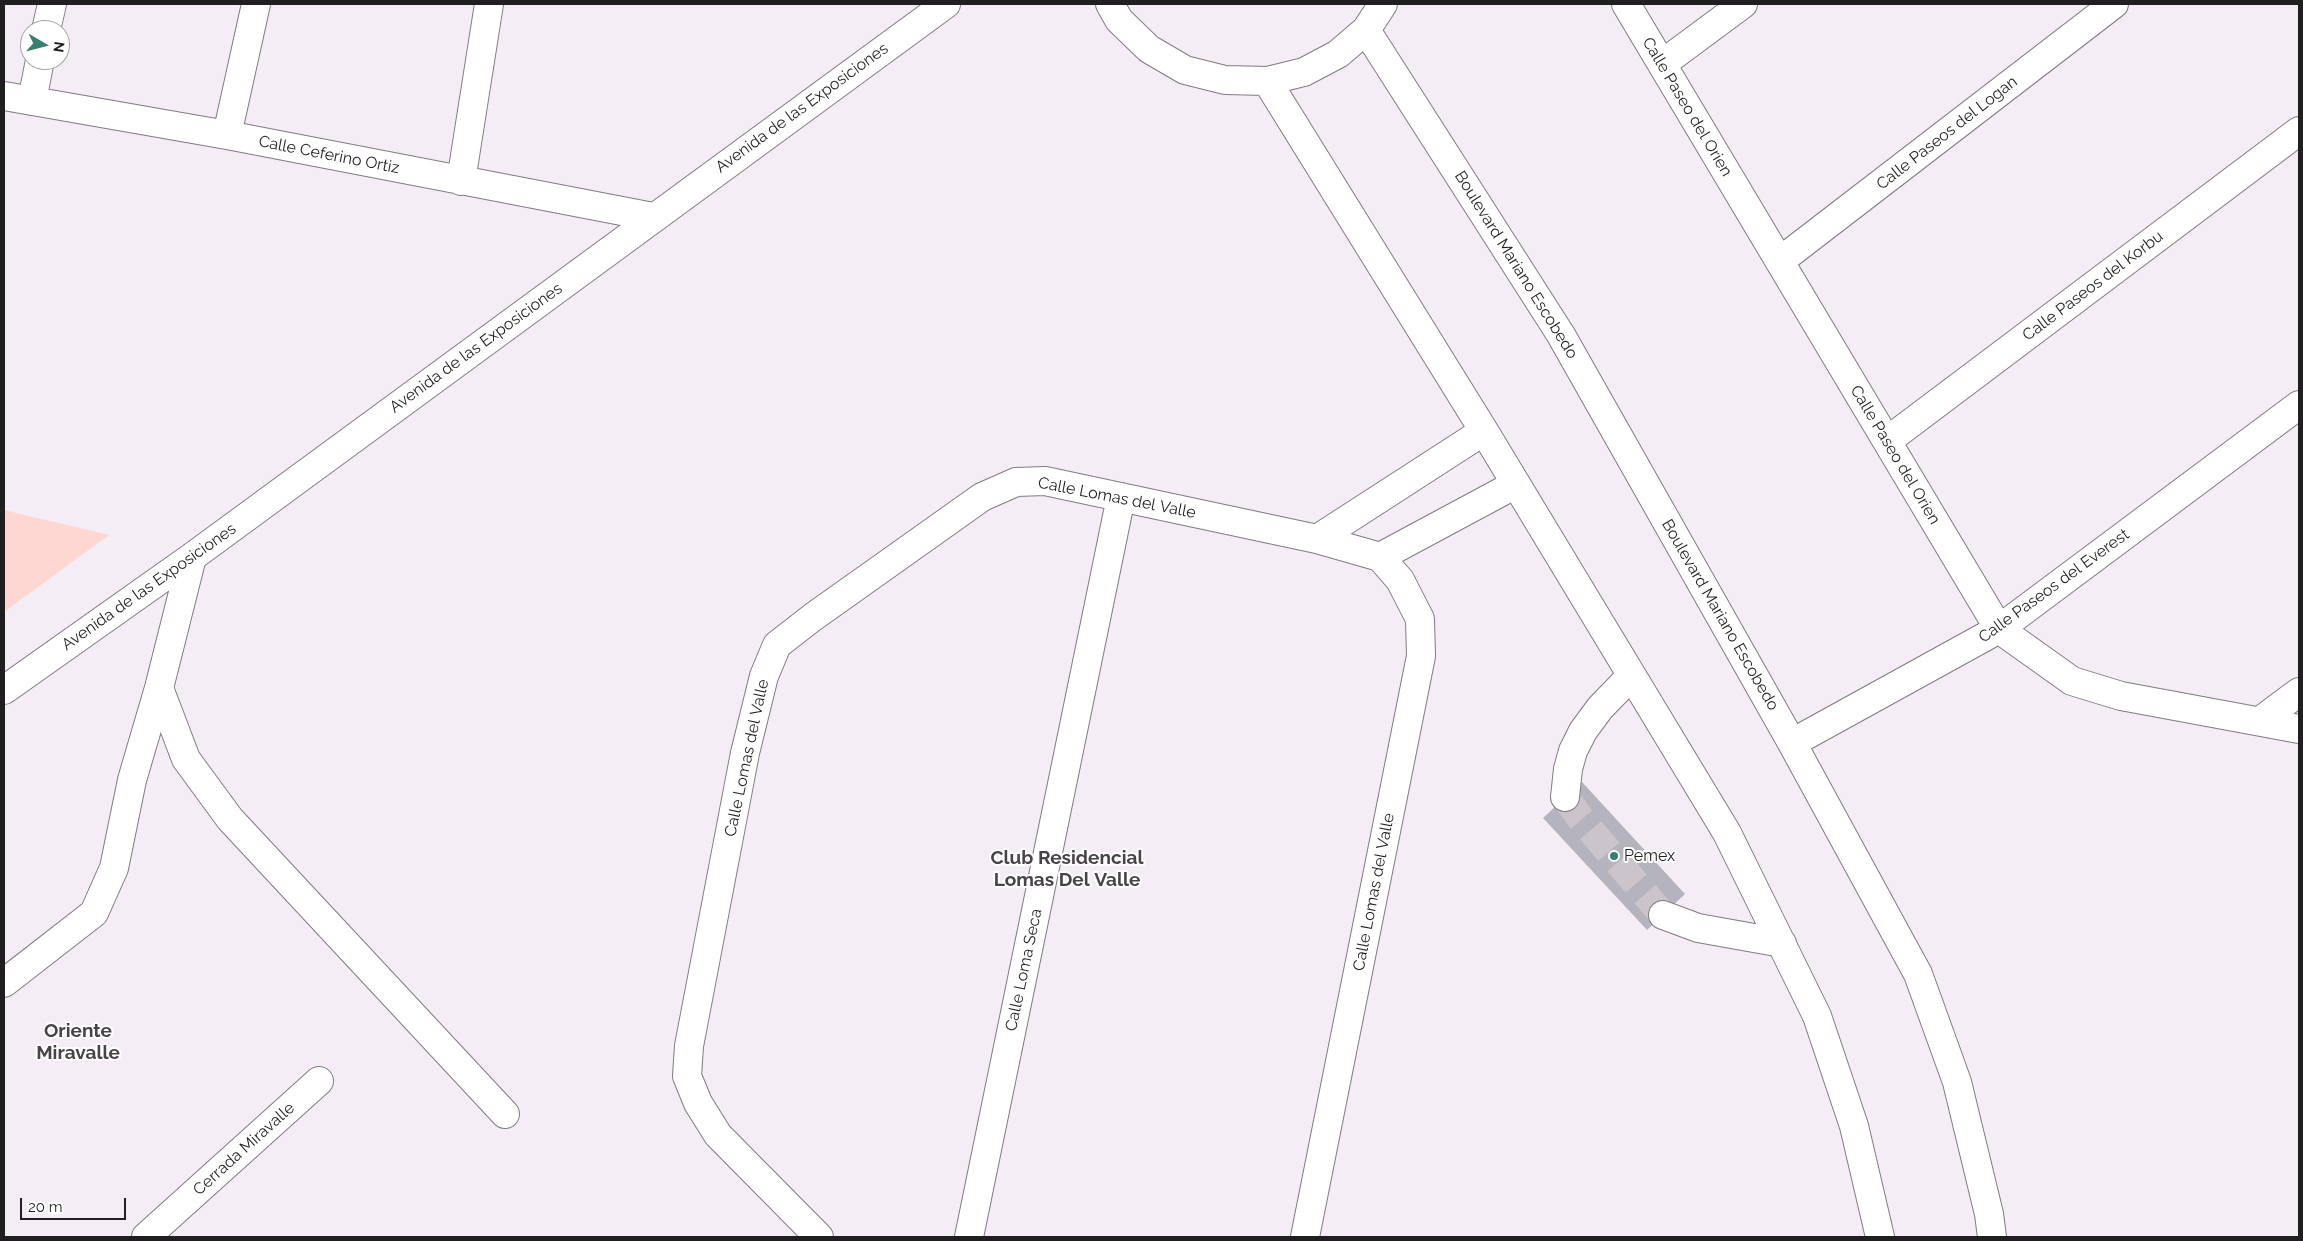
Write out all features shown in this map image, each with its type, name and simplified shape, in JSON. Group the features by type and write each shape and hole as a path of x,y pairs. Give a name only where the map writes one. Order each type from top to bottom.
{"street":[{"path":"48,20 52,4"},
{"path":"227,135 256,4"},
{"path":"462,181 489,4"},
{"name":"Avenida de las Exposiciones","path":"4,690 192,558 653,217 946,4"},
{"path":"1110,4 1119,20 1149,49 1185,70 1225,80 1267,81 1304,72 1338,54 1366,30 1383,4"},
{"name":"Calle Paseo del Orien","path":"1626,4 1999,629 2072,681 2121,696 2299,729"},
{"path":"1662,64 1743,4"},
{"name":"Calle Paseos del Logan","path":"1780,261 2114,4"},
{"name":"Boulevard Mariano Escobedo","path":"1366,30 1561,335 1792,742 1918,974 1957,1082 1989,1214 1992,1237"},
{"path":"32,101 38,70"},
{"path":"1267,81 1484,431 1727,833 1817,1016 1848,1108 1880,1237"},
{"name":"Calle Ceferino Ortiz","path":"4,96 227,135 653,217"},
{"name":"Calle Paseos del Korbu","path":"1887,441 2299,131"},
{"name":"Calle Paseos del Everest","path":"1792,742 1999,629 2299,405"},
{"path":"1317,539 1484,431"},
{"name":"Calle Lomas del Valle","path":"818,1237 718,1135 698,1103 687,1076 688,1046 745,753 764,676 777,645 813,617 982,497 1016,482 1045,481 1317,539 1380,558 1400,580 1420,619 1421,656 1305,1237"},
{"path":"1380,558 1516,484"},
{"name":"Calle Loma Seca","path":"970,1237 1121,497"},
{"path":"4,983 94,913 114,868 132,780 159,688 192,558"},
{"path":"1565,797 1568,769 1573,751 1583,731 1600,708 1631,676"},
{"path":"159,688 186,759 230,819 505,1114"},
{"path":"2260,722 2299,692"},
{"path":"1663,915 1698,928 1782,943"},
{"name":"Cerrada Miravalle","path":"146,1237 319,1081"}],"shaded area":[{"path":"4,510 109,535 4,612"}],"building":[{"name":"Pemex","path":"1582,782 1685,894 1647,930 1543,818"}],"tunnel":[{"path":"1565,797 1581,819 1663,915"}],"place":[{"name":"Pemex","path":"1614,856"}],"district":[{"name":"Club Residencial Lomas Del Valle","path":"1067,869"},
{"name":"Oriente Miravalle","path":"78,1042"}]}
